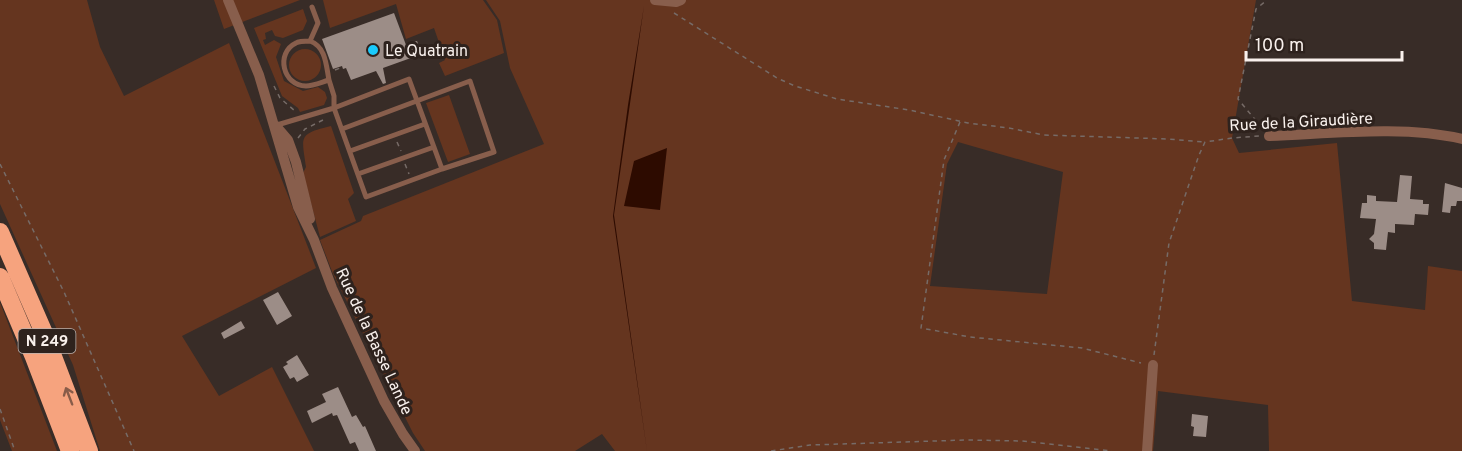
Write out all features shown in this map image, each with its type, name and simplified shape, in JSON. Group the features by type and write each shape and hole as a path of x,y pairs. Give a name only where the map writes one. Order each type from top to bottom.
{"highway":[{"name":"N 249","path":"0,232 44,333 89,451"},
{"name":"N 249","path":"0,277 70,451"}],"street":[{"name":"Rue de la Basse Lande","path":"229,0 259,75 275,126 288,140 296,162 314,240 332,288 384,401 415,451"},
{"path":"655,0 676,2 681,0"},
{"name":"Rue de la Giraudière","path":"1267,134 1377,132 1445,135 1462,139"},
{"path":"1147,451 1153,365"}],"lane":[{"path":"310,41 318,23 312,7"},
{"path":"329,80 305,86 296,83 287,76 282,64 286,51 296,42 310,41 317,44 322,51 334,96 334,108 366,197 494,152 470,81 342,129"},
{"path":"275,126 334,108 409,78 442,169"},
{"path":"350,151 425,124"},
{"path":"358,174 434,147"}],"path":[{"path":"1267,0 1256,9 1238,99 1267,134"},
{"name":"Rue de la Giraudière","path":"673,12 777,78 837,99 1044,135 1205,142 1267,134"},
{"path":"274,84 280,98 293,108 299,129 302,131"},
{"path":"960,122 944,160 921,328 970,336 1082,348 1153,365 1169,243 1205,142"},
{"path":"0,164 64,292 134,451"},
{"path":"0,409 15,451"},
{"path":"771,451 810,444 966,440 1022,441 1112,451"},
{"path":"796,451 797,447"}],"shaded area":[{"path":"0,0 87,0 100,47 124,96 229,43 316,268 182,336 219,396 272,367 314,451 100,451 73,365 0,204"},
{"path":"214,0 300,0 224,29"},
{"path":"323,0 483,0 497,20 504,53 445,76 439,63 445,60 434,28 406,39 396,4 330,28"},
{"path":"486,0 1256,0 1232,138 1239,153 1337,143 1352,301 1425,310 1428,266 1462,271 1462,451 1269,451 1268,405 1158,391 1153,451 615,451 602,434 575,451 425,451 413,433 333,274 320,240 361,221 363,216 544,144 510,68 500,21","holes":["958,142 1063,172 1047,294 930,286 947,164"]},
{"path":"644,6 614,215 647,451 613,216"},
{"path":"303,9 307,21 303,30 283,38 275,36 272,30 265,33 266,39 263,40 265,45 274,40 281,44 276,57 284,81 303,91 318,87 325,92 327,98 324,105 300,112 282,96 254,28"},
{"path":"305,49 316,54 321,65 316,76 305,81 294,76 289,65 294,54"},
{"path":"449,95 470,154 448,162 426,103"},
{"path":"331,126 354,193 348,199 356,221 320,237 303,173 306,167 303,143 307,135"},
{"path":"667,148 660,210 624,206 634,161"},
{"path":"0,303 57,451 12,451 0,420"}],"building":[{"name":"Le Quatrain","path":"394,13 406,45 417,41 422,54 383,68 386,83 383,84 376,71 351,80 346,68 343,69 342,66 333,69 322,39"},
{"path":"1400,175 1412,176 1410,199 1423,200 1423,204 1429,204 1428,215 1415,214 1414,225 1395,224 1395,233 1388,232 1386,250 1374,249 1374,243 1369,239 1374,234 1376,219 1360,218 1362,203 1367,203 1367,195 1376,196 1376,201 1397,202"},
{"path":"1445,183 1462,188 1462,201 1457,201 1456,206 1451,206 1450,213 1442,212"},
{"path":"278,292 292,316 277,325 263,300"},
{"path":"241,321 245,328 224,339 221,333"},
{"path":"297,355 309,375 297,382 294,377 290,379 283,367 288,364 286,362"},
{"path":"338,387 352,417 356,415 363,427 365,426 376,451 359,451 355,442 350,444 337,415 333,416 332,413 312,423 307,411 326,402 322,394"},
{"path":"1192,414 1208,416 1206,437 1193,436"}],"place":[{"name":"Le Quatrain","path":"373,50"}]}
